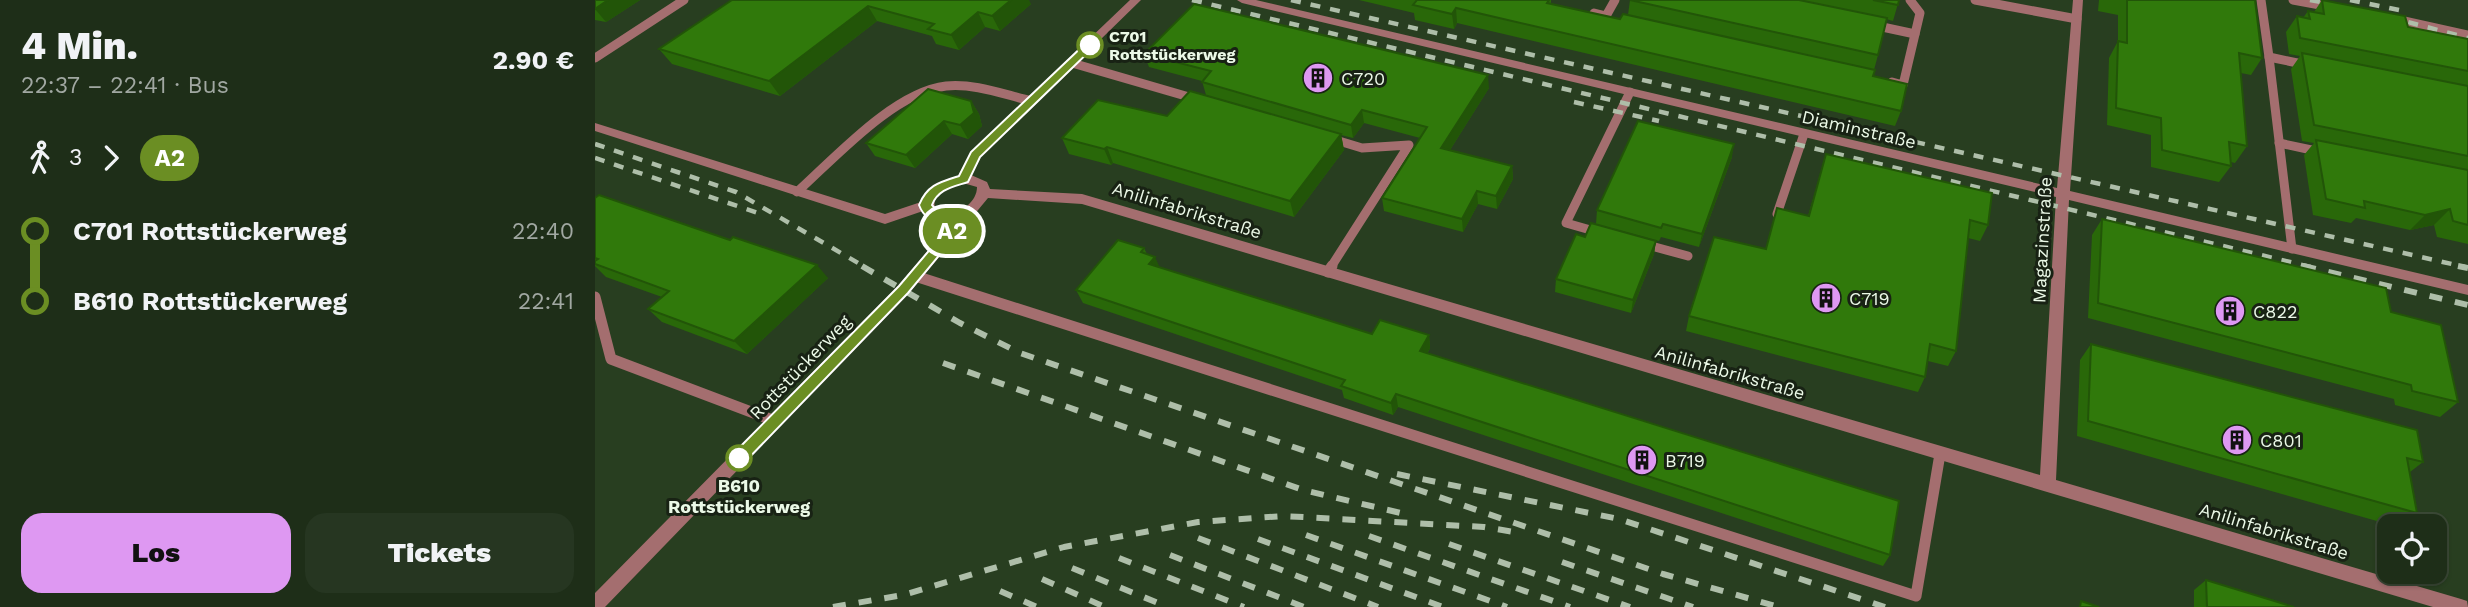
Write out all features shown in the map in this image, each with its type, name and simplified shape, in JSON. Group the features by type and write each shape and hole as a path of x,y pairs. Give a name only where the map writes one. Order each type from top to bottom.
{"street":[{"path":"963,178 975,155 1136,0"},
{"name":"Diaminstraße","path":"1242,0 2468,290"},
{"name":"Magazinstraße","path":"2048,483 2063,195 2078,0"},
{"path":"595,127 885,219 926,205 937,187 963,178 975,180 982,185 984,193 980,203 969,212 946,218 928,212 926,205"},
{"name":"Anilinfabrikstraße","path":"984,193 1083,199 2461,607"},
{"name":"Rottstückerweg","path":"595,605 915,276 969,212"}],"lane":[{"path":"595,58 684,0"},
{"path":"1606,16 1615,0"},
{"path":"1876,79 1903,85 1920,13 1910,0"},
{"path":"1975,0 2077,19"},
{"path":"2261,0 2292,249"},
{"path":"2293,0 2347,10"},
{"path":"1582,11 1619,21"},
{"path":"2387,18 2468,35"},
{"path":"1861,23 1915,34"},
{"path":"2269,57 2322,68"},
{"path":"1072,63 1204,102"},
{"path":"797,192 901,104 922,92 943,86 963,86 1032,100"},
{"path":"1615,236 1566,223 1630,92"},
{"path":"1777,214 1804,134"},
{"path":"1323,136 1363,148 1409,145 1328,272"},
{"path":"2279,143 2333,154"},
{"path":"1627,240 1688,256"},
{"path":"915,276 1916,596 1940,454"},
{"path":"595,297 611,359 775,421"}],"building":[{"path":"595,0 608,0 595,9"},
{"path":"732,0 1011,0 992,16 978,12 951,35 928,29 934,24 868,6 769,81 659,49"},
{"path":"1417,0 1549,0 1547,3 1620,19 1623,14 1875,70 1873,76 1907,84 1901,111 1456,8 1452,14 1413,5"},
{"path":"1630,0 1799,0 1887,18 1878,55"},
{"path":"1873,0 1899,0 1898,5"},
{"path":"2127,0 2255,0 2262,58 2239,53 2247,146 2229,142 2231,166 2162,150 2161,118 2116,108 2118,41 2127,43"},
{"path":"2322,0 2405,16 2408,27 2468,39 2468,71 2300,38 2297,16 2310,19 2308,11 2324,14"},
{"name":"C720","path":"1194,4 1488,75 1441,148 1512,166 1496,196 1477,191 1462,219 1382,198 1427,127 1362,110 1351,125 1202,82 1211,71 1144,54"},
{"path":"2302,53 2468,86 2468,156 2314,125"},
{"path":"928,89 971,101 974,113 960,125 944,121 906,155 866,143"},
{"path":"1190,91 1341,134 1290,201 1107,147 1104,149 1062,138 1098,100 1167,116"},
{"path":"1638,121 1734,144 1702,234 1663,224 1661,228 1597,210"},
{"path":"2316,140 2468,170 2468,225 2453,221 2450,209 2425,215 2364,201 2365,208 2326,199"},
{"name":"C719","path":"1826,154 1992,193 1988,225 1970,220 1956,351 1930,344 1925,377 1689,316 1714,237 1766,249 1777,208 1809,216"},
{"path":"599,195 730,240 733,237 817,265 734,341 648,309 669,291 595,264 598,259 595,258 595,198"},
{"name":"C822","path":"2102,219 2386,288 2391,312 2441,325 2458,402 2412,391 2411,385 2098,303"},
{"path":"1591,223 1656,241 1633,300 1556,279 1576,234 1585,237"},
{"path":"1118,240 1144,248 1141,252 1155,257 1149,264 1372,334 1380,320 1429,335 1420,351 1899,501 1890,555 1396,394 1391,403 1341,386 1345,380 1076,290"},
{"name":"C801","path":"2091,344 2417,430 2423,462 2407,458 2417,513 2088,421"},
{"path":"2206,580 2294,607 2207,607"},
{"path":"2081,601 2099,607 2080,607"}],"railway":[{"path":"1192,0 2311,267"},
{"path":"1291,0 2465,267"},
{"path":"2310,0 2341,6"},
{"path":"2350,0 2404,11"},
{"path":"2389,17 2468,38"},
{"path":"1574,102 1659,121"},
{"path":"595,144 736,192 865,267"},
{"path":"595,158 761,214"},
{"path":"862,266 960,323 1020,353 1663,574 1779,607"},
{"path":"2303,266 2468,305"},
{"path":"2458,266 2468,268"},
{"path":"943,363 1303,490 1405,514"},
{"path":"1397,474 1619,519 1885,607"},
{"path":"833,607 903,595 1064,547 1198,522 1283,516 1484,527 1520,533"},
{"path":"1306,535 1507,607"},
{"path":"1369,536 1570,607"},
{"path":"1198,538 1378,607"},
{"path":"1258,539 1443,607"},
{"path":"1449,544 1630,607"},
{"path":"1170,555 1304,607"},
{"path":"1119,558 1244,607"},
{"path":"1562,562 1693,607"},
{"path":"1072,568 1168,607"},
{"path":"1042,579 1105,607"},
{"path":"1000,591 1037,607"}],"bus line":[{"name":"A2","path":"739,458 904,289 969,212 946,218 935,216 928,212 926,205 929,196 937,187 963,178 975,155 1090,45"}],"place":[{"name":"C701 Rottstückerweg","path":"1090,45"},
{"name":"C720","path":"1318,78"},
{"name":"C719","path":"1826,298"},
{"name":"C822","path":"2230,311"},
{"name":"C801","path":"2237,440"},
{"name":"B610 Rottstückerweg","path":"739,458"},
{"name":"B719","path":"1642,460"}]}
